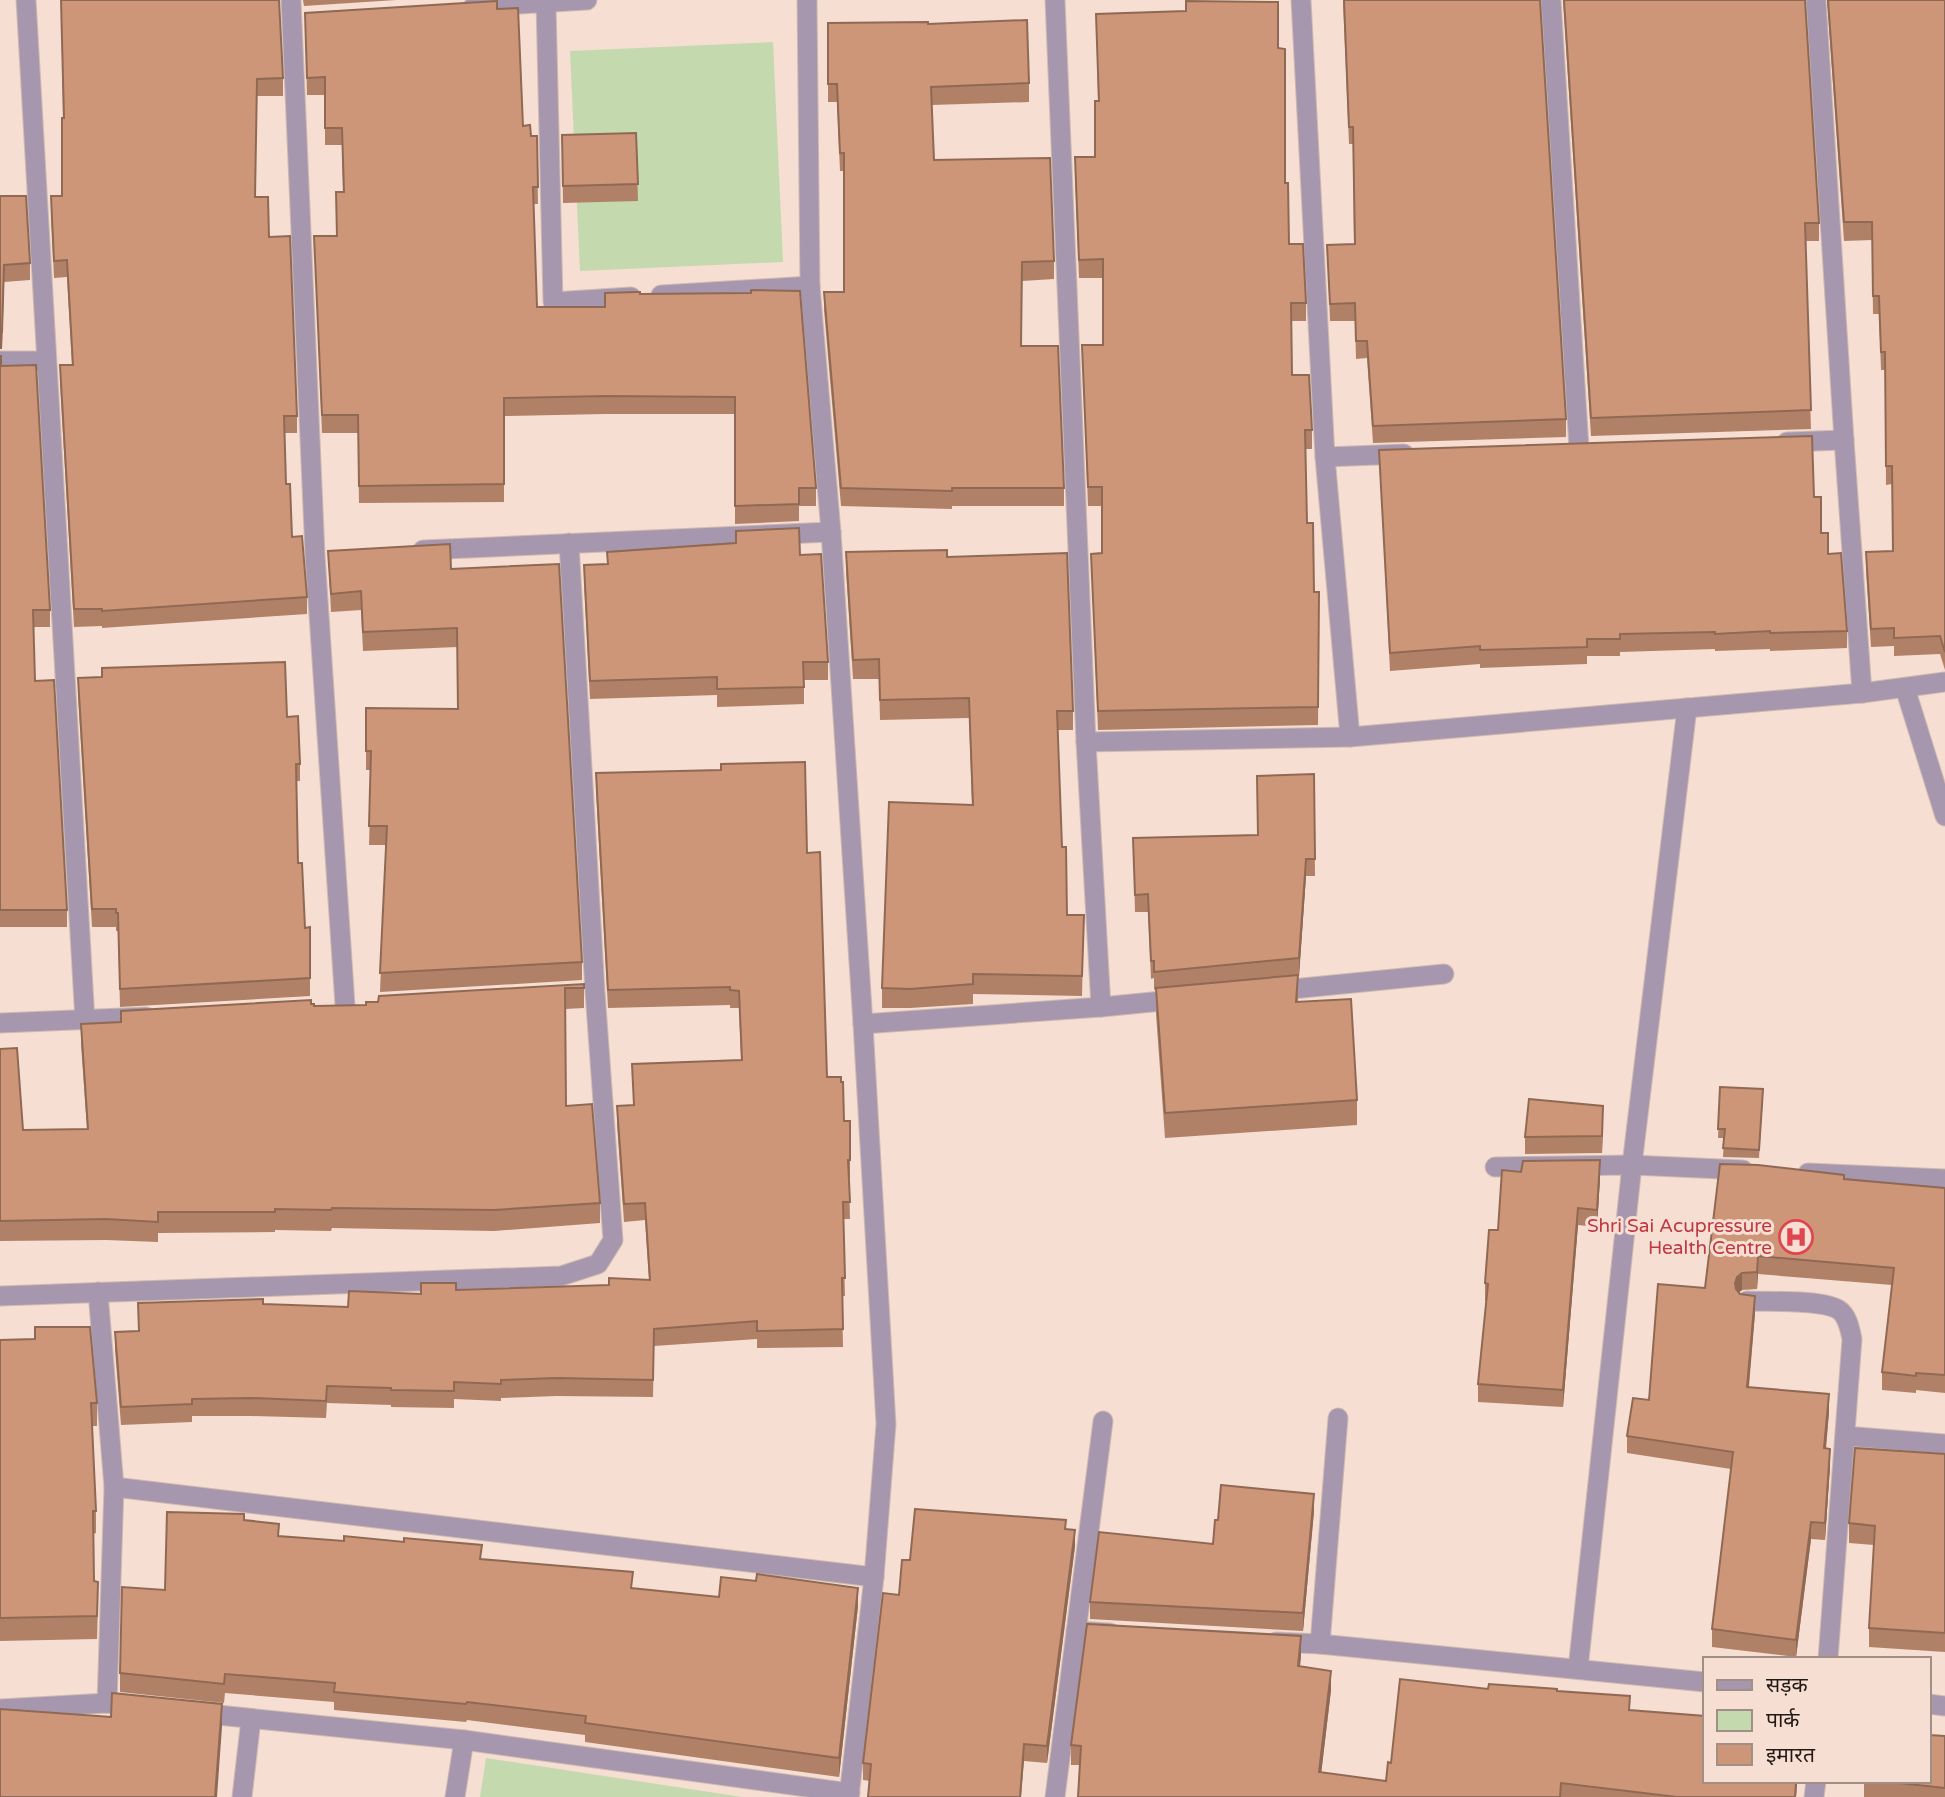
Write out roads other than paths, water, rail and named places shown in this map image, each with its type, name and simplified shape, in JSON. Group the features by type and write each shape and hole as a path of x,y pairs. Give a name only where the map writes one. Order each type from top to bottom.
{"street":[{"path":"26,0 85,1021"},
{"path":"453,9 587,0"},
{"path":"186,1712 464,1740 849,1795 874,1577 886,1424 831,532 810,286 807,0"},
{"path":"1055,0 1086,742 1101,1007"},
{"path":"1301,0 1325,457 1350,737"},
{"path":"1551,0 1579,448"},
{"path":"1816,0 1862,693"},
{"path":"546,3 553,302 810,286"},
{"path":"296,13 345,1005"},
{"path":"0,361 47,361"},
{"path":"1774,442 1844,440"},
{"path":"1325,457 1418,454"},
{"path":"408,550 831,532"},
{"path":"0,1296 561,1276 598,1264 612,1240 588,993 569,542"},
{"path":"1086,742 1350,737 1862,693 1945,682"},
{"path":"1905,688 1945,816"},
{"path":"1578,1669 1632,1165 1688,708"},
{"path":"1252,993 1444,974"},
{"path":"863,1024 1198,998"},
{"path":"0,1023 167,1016"},
{"path":"1495,1167 1632,1165 1768,1171"},
{"path":"1795,1172 1945,1179"},
{"path":"98,1292 114,1487 107,1703"},
{"path":"1746,1301 1823,1304 1840,1311 1848,1324 1852,1339 1828,1657"},
{"path":"1320,1644 1338,1418"},
{"path":"1055,1797 1103,1421"},
{"path":"1845,1436 1945,1444"},
{"path":"114,1487 874,1577"},
{"path":"1076,1631 1130,1634"},
{"path":"1252,1641 1320,1644 1703,1682"},
{"path":"0,1709 107,1703 159,1709"},
{"path":"242,1797 251,1719"},
{"path":"456,1797 464,1740"}],"place":[{"name":"Shri Sai Acupressure Health Centre","path":"1796,1237"}]}
